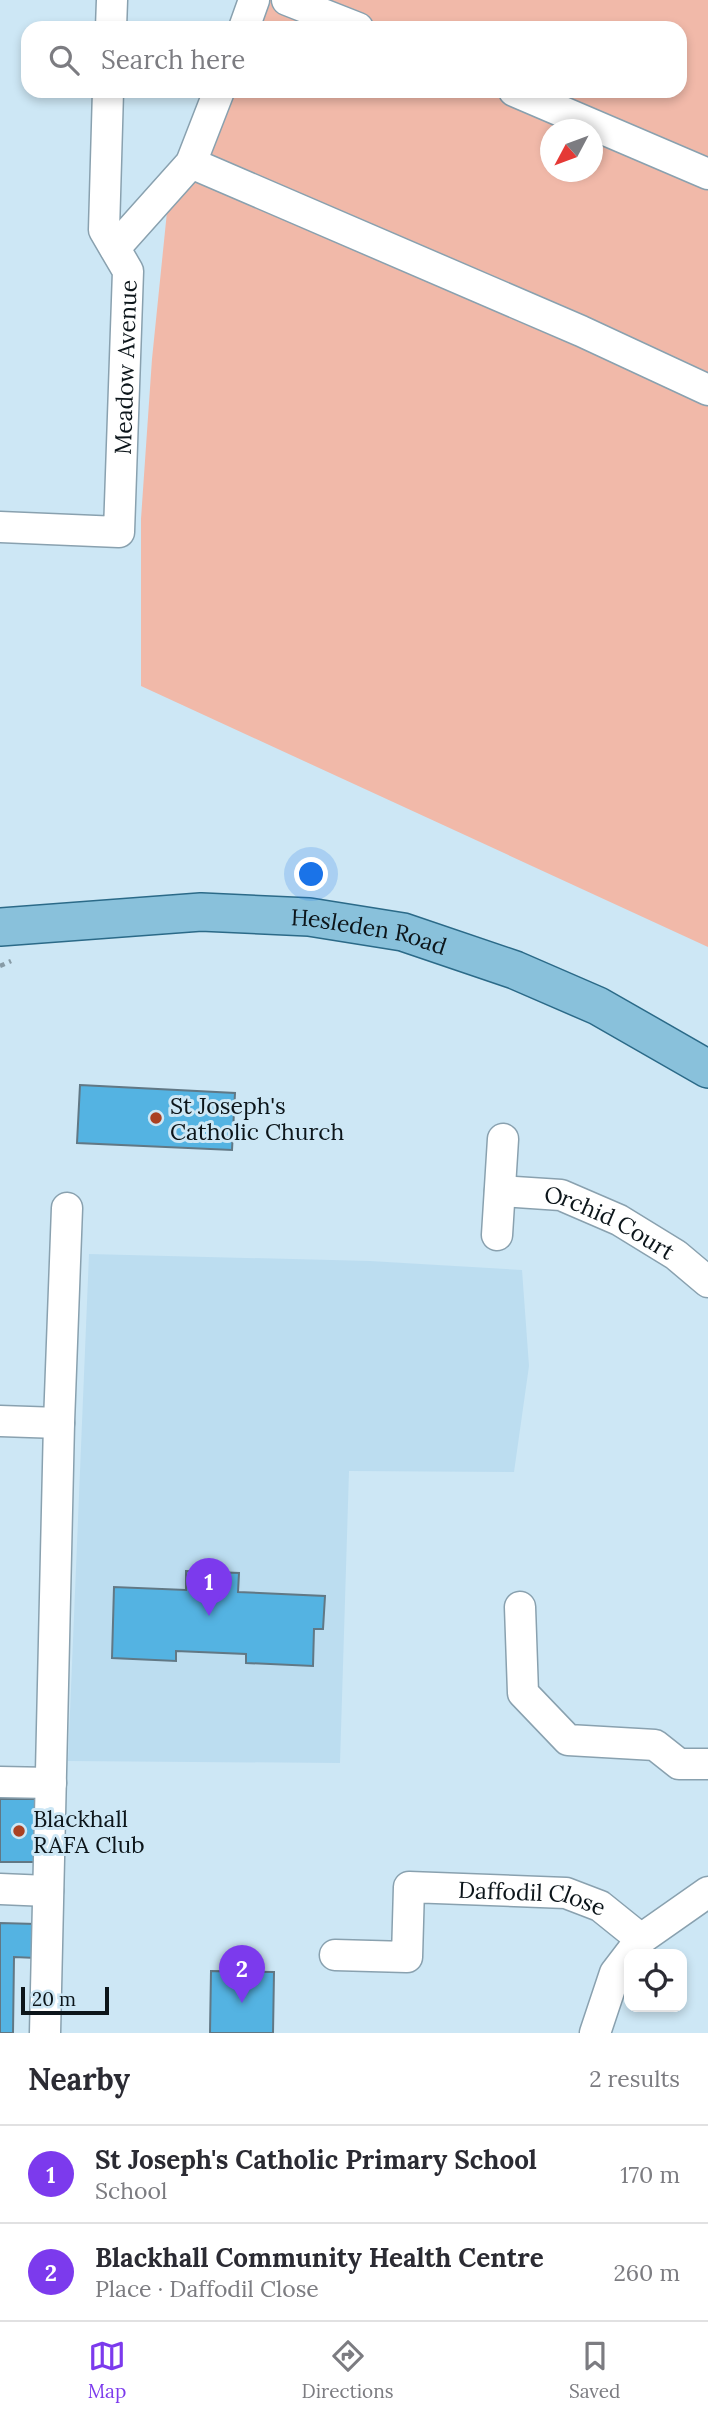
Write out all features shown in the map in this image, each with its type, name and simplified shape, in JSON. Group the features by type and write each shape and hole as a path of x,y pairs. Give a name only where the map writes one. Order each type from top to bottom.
{"main road":[{"name":"Hesleden Road","path":"0,927 201,912 309,917 403,932 515,970 598,1006 708,1069"}],"street":[{"path":"111,21 112,0"},
{"path":"246,21 254,0"},
{"path":"287,0 340,21"},
{"name":"Meadow Avenue","path":"0,527 119,532 128,271 104,230 108,98"},
{"path":"115,248 191,163 216,98"},
{"path":"530,98 708,174"},
{"path":"191,163 581,331 708,390"},
{"path":"497,1234 503,1139"},
{"name":"Orchid Court","path":"500,1191 561,1195 620,1220 676,1255 708,1282"},
{"path":"45,2033 59,1423 67,1208"},
{"path":"0,1420 59,1423"},
{"path":"520,1607 523,1693 568,1740 655,1745 679,1764 708,1765"},
{"path":"0,1782 51,1783"},
{"name":"Daffodil Close","path":"335,1955 407,1957 409,1887 566,1894 600,1906 641,1939"},
{"path":"0,1889 48,1891"},
{"path":"595,2033 615,1973 641,1939 708,1892"}],"path":[{"path":"0,966 15,960"}],"shaded area":[{"path":"245,0 708,0 708,947 141,686 141,519 152,359 168,202 207,98 687,98 687,21 237,21"},
{"path":"89,1254 370,1261 522,1270 529,1366 514,1472 349,1471 340,1763 68,1761"}],"building":[{"name":"St Joseph's Catholic Church","path":"80,1085 235,1093 232,1150 77,1143"},
{"path":"186,1571 239,1573 238,1592 325,1596 323,1629 314,1629 313,1666 246,1663 246,1654 176,1651 176,1661 112,1658 114,1587 186,1590"},
{"name":"Blackhall RAFA Club","path":"0,1799 38,1799 38,1862 0,1862"},
{"path":"0,1923 36,1924 36,1958 14,1957 13,2033 0,2033"},
{"path":"211,1971 274,1972 273,2033 210,2033"}],"place":[{"name":"St Joseph's Catholic Church","path":"156,1118"},
{"name":"St Joseph's Catholic Primary School","path":"209,1616"},
{"name":"Blackhall RAFA Club","path":"19,1831"},
{"name":"Blackhall Community Health Centre","path":"242,2003"}]}
